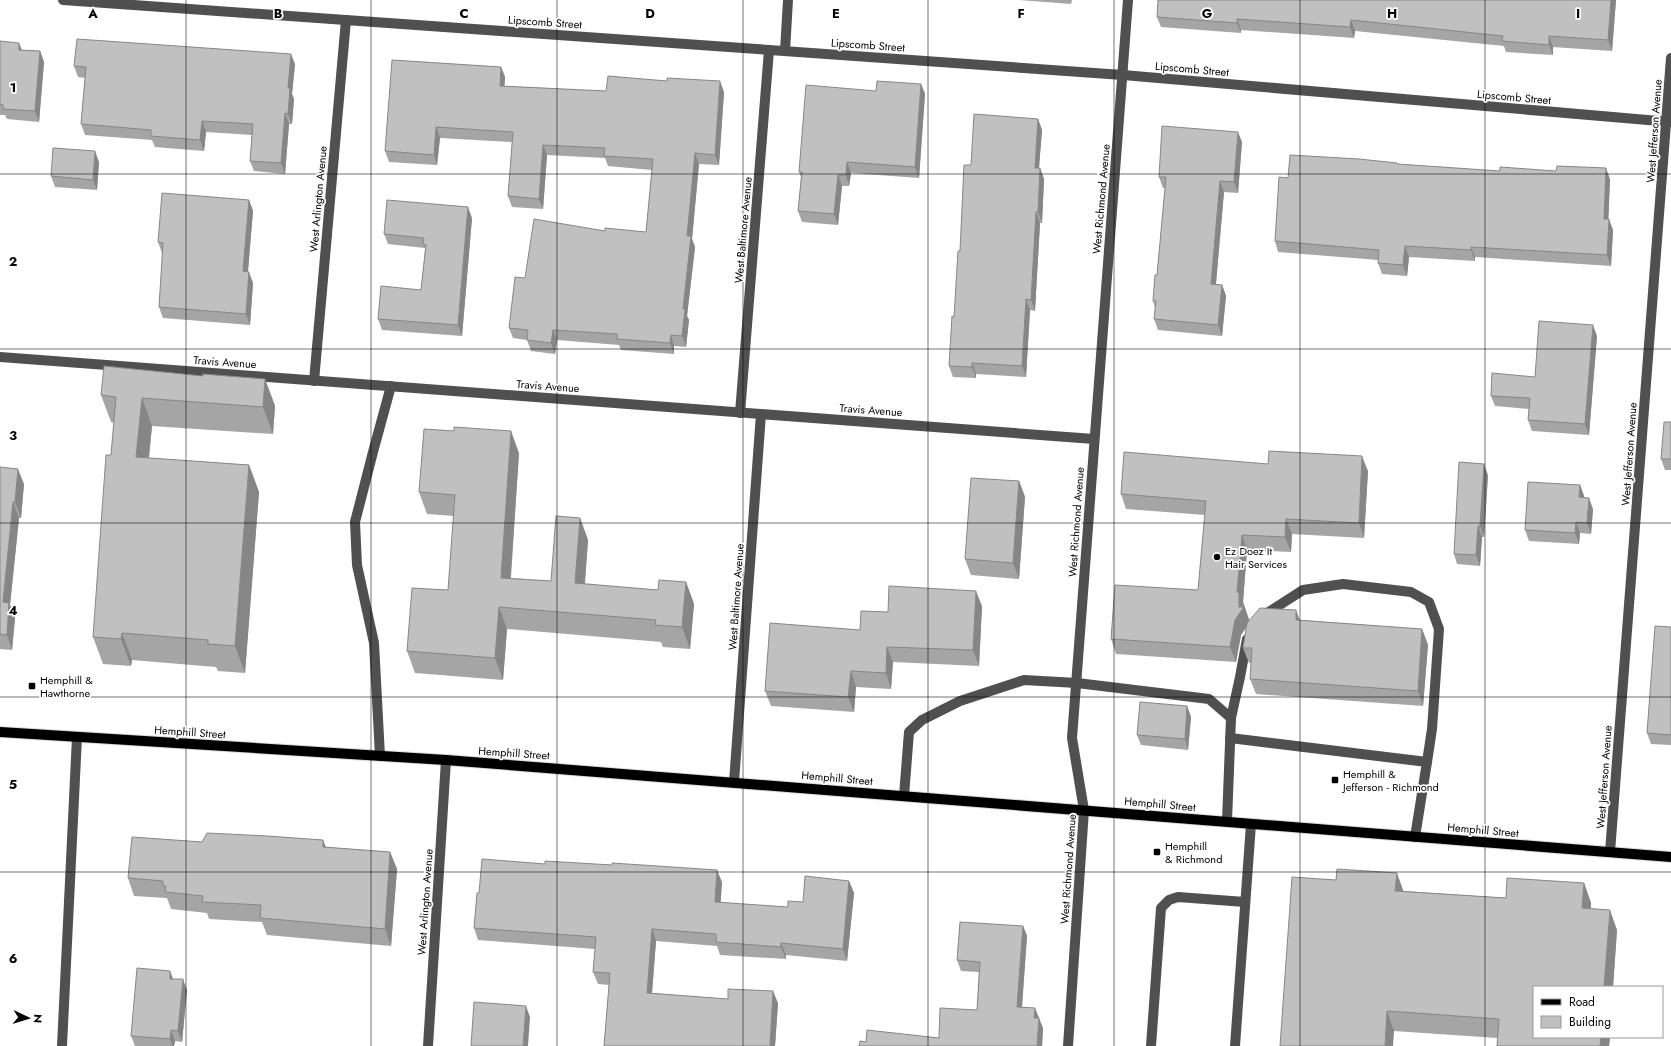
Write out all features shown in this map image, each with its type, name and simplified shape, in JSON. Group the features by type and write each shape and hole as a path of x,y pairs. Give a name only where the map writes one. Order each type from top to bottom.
{"main road":[{"name":"Hemphill Street","path":"0,732 446,760 1671,857"}],"street":[{"name":"Lipscomb Street","path":"63,0 1123,75 1669,122"},
{"path":"785,51 788,0"},
{"name":"West Richmond Avenue","path":"1068,1046 1084,810 1072,738 1128,0"},
{"name":"West Arlington Avenue","path":"314,381 346,20"},
{"name":"West Baltimore Avenue","path":"740,412 769,50"},
{"name":"West Jefferson Avenue","path":"1610,852 1669,122 1671,58"},
{"name":"Travis Avenue","path":"0,357 1094,439"},
{"path":"380,756 374,642 357,565 355,522 372,452 391,386"},
{"name":"West Baltimore Avenue","path":"734,782 762,414"},
{"path":"1227,822 1231,718 1247,636 1264,615 1303,590 1343,584 1411,592 1429,602 1439,629 1432,729 1415,837"},
{"path":"904,796 909,732 922,720 960,701 1024,680 1077,683 1209,699 1231,718"},
{"path":"62,1046 77,737"},
{"path":"1230,738 1427,762"},
{"name":"West Arlington Avenue","path":"428,1046 446,760"},
{"path":"1234,1046 1251,824"},
{"path":"1151,1046 1161,908 1169,900 1178,897 1245,902"}],"building":[{"path":"1158,0 1611,0 1608,40 1549,36 1549,45 1502,41 1503,36 1351,20 1350,27 1237,19 1237,23 1157,17"},
{"path":"77,39 291,54 288,88 290,88 288,114 285,113 281,163 250,161 253,124 202,121 200,140 151,136 151,130 81,124 86,67 74,66"},
{"path":"0,41 19,43 19,50 40,51 35,111 3,109 3,105 0,104"},
{"path":"392,60 501,67 500,86 606,91 608,76 667,81 667,78 720,81 715,155 695,153 687,236 691,236 683,309 685,309 682,336 671,335 670,343 617,339 617,334 553,330 551,343 527,340 528,330 509,328 515,277 525,278 534,219 605,231 605,228 646,232 653,159 604,156 605,148 543,145 539,199 508,196 513,132 436,127 434,155 385,151"},
{"path":"877,81 921,84 915,167 847,162 846,175 838,175 834,214 798,211 802,172 799,172 806,85 876,91"},
{"path":"974,114 1038,119 1035,168 1040,168 1038,212 1036,212 1031,300 1026,299 1022,366 972,363 972,367 949,366 958,251 960,251 964,165 971,165"},
{"path":"1162,126 1238,132 1234,182 1220,181 1211,284 1222,285 1218,325 1154,319 1156,301 1153,301 1155,275 1157,275 1166,177 1159,177"},
{"path":"53,148 95,151 93,180 51,176"},
{"path":"1290,155 1359,159 1397,164 1500,171 1500,167 1556,171 1557,166 1606,168 1604,219 1609,219 1607,255 1471,247 1471,250 1405,246 1403,265 1378,263 1379,250 1275,241 1279,177 1288,178"},
{"path":"162,193 249,200 243,271 249,272 246,314 159,307 163,243 158,242"},
{"path":"387,200 468,207 458,325 378,319 381,286 421,290 426,245 423,244 424,238 384,234"},
{"path":"1539,321 1593,325 1585,424 1528,420 1530,398 1491,396 1492,373 1535,377"},
{"path":"104,366 203,376 203,374 265,379 263,407 142,398 136,457 249,465 235,646 208,644 208,640 122,633 121,639 93,637 106,455 111,455 116,397 101,395"},
{"path":"1664,422 1671,422 1671,459 1661,459"},
{"path":"454,427 511,431 501,578 551,581 556,516 580,518 575,583 658,590 659,580 686,582 682,627 655,625 656,620 499,607 495,658 407,651 412,588 448,590 455,495 419,492 424,429 454,431"},
{"path":"1269,451 1362,456 1359,523 1286,519 1285,537 1242,535 1237,592 1239,593 1239,607 1244,607 1235,620 1230,647 1111,639 1115,585 1198,590 1206,501 1121,494 1124,452 1268,464"},
{"path":"1459,462 1484,464 1480,526 1478,526 1476,555 1454,554"},
{"path":"0,467 18,469 15,502 13,502 3,602 9,603 7,635 0,634"},
{"path":"971,478 1019,481 1013,563 965,559"},
{"path":"1528,482 1580,485 1579,497 1589,498 1587,523 1576,522 1575,533 1525,530"},
{"path":"889,586 976,591 973,650 887,647 886,673 851,671 848,697 765,691 770,623 860,630 861,611 888,612"},
{"path":"1260,608 1296,610 1296,620 1422,629 1418,691 1250,679 1252,648 1243,648 1247,623"},
{"path":"1655,626 1671,627 1671,735 1647,733"},
{"path":"1140,702 1187,706 1185,739 1137,735"},
{"path":"207,833 323,840 323,847 390,852 385,929 260,918 261,905 202,902 203,896 165,892 166,886 163,886 163,881 128,878 132,837 202,842"},
{"path":"482,859 545,864 545,861 612,865 612,863 717,870 715,902 788,907 788,901 803,902 805,876 849,881 843,949 781,943 781,947 716,942 716,934 652,929 647,993 728,999 728,989 773,991 770,1046 604,1046 610,973 593,972 596,937 474,928"},
{"path":"1337,869 1397,873 1395,891 1506,898 1507,878 1584,883 1582,908 1610,910 1604,986 1533,986 1533,1038 1601,1038 1600,1046 1497,1046 1499,1019 1387,1011 1385,1046 1280,1046 1292,877 1336,880"},
{"path":"960,922 1023,926 1017,1007 1035,1008 1034,1018 1039,1018 1037,1046 859,1046 860,1041 866,1042 867,1030 939,1038 940,1008 977,1010 980,962 957,960"},
{"path":"137,968 170,971 170,979 183,979 178,1031 171,1030 170,1039 131,1036"},
{"path":"474,1002 526,1006 523,1046 471,1046"}],"place":[{"name":"Ez Doez It Hair Services","path":"1217,557"},
{"name":"Hemphill & Hawthorne","path":"32,686"},
{"name":"Hemphill & Jefferson - Richmond","path":"1335,780"},
{"name":"Hemphill & Richmond","path":"1157,852"}]}
